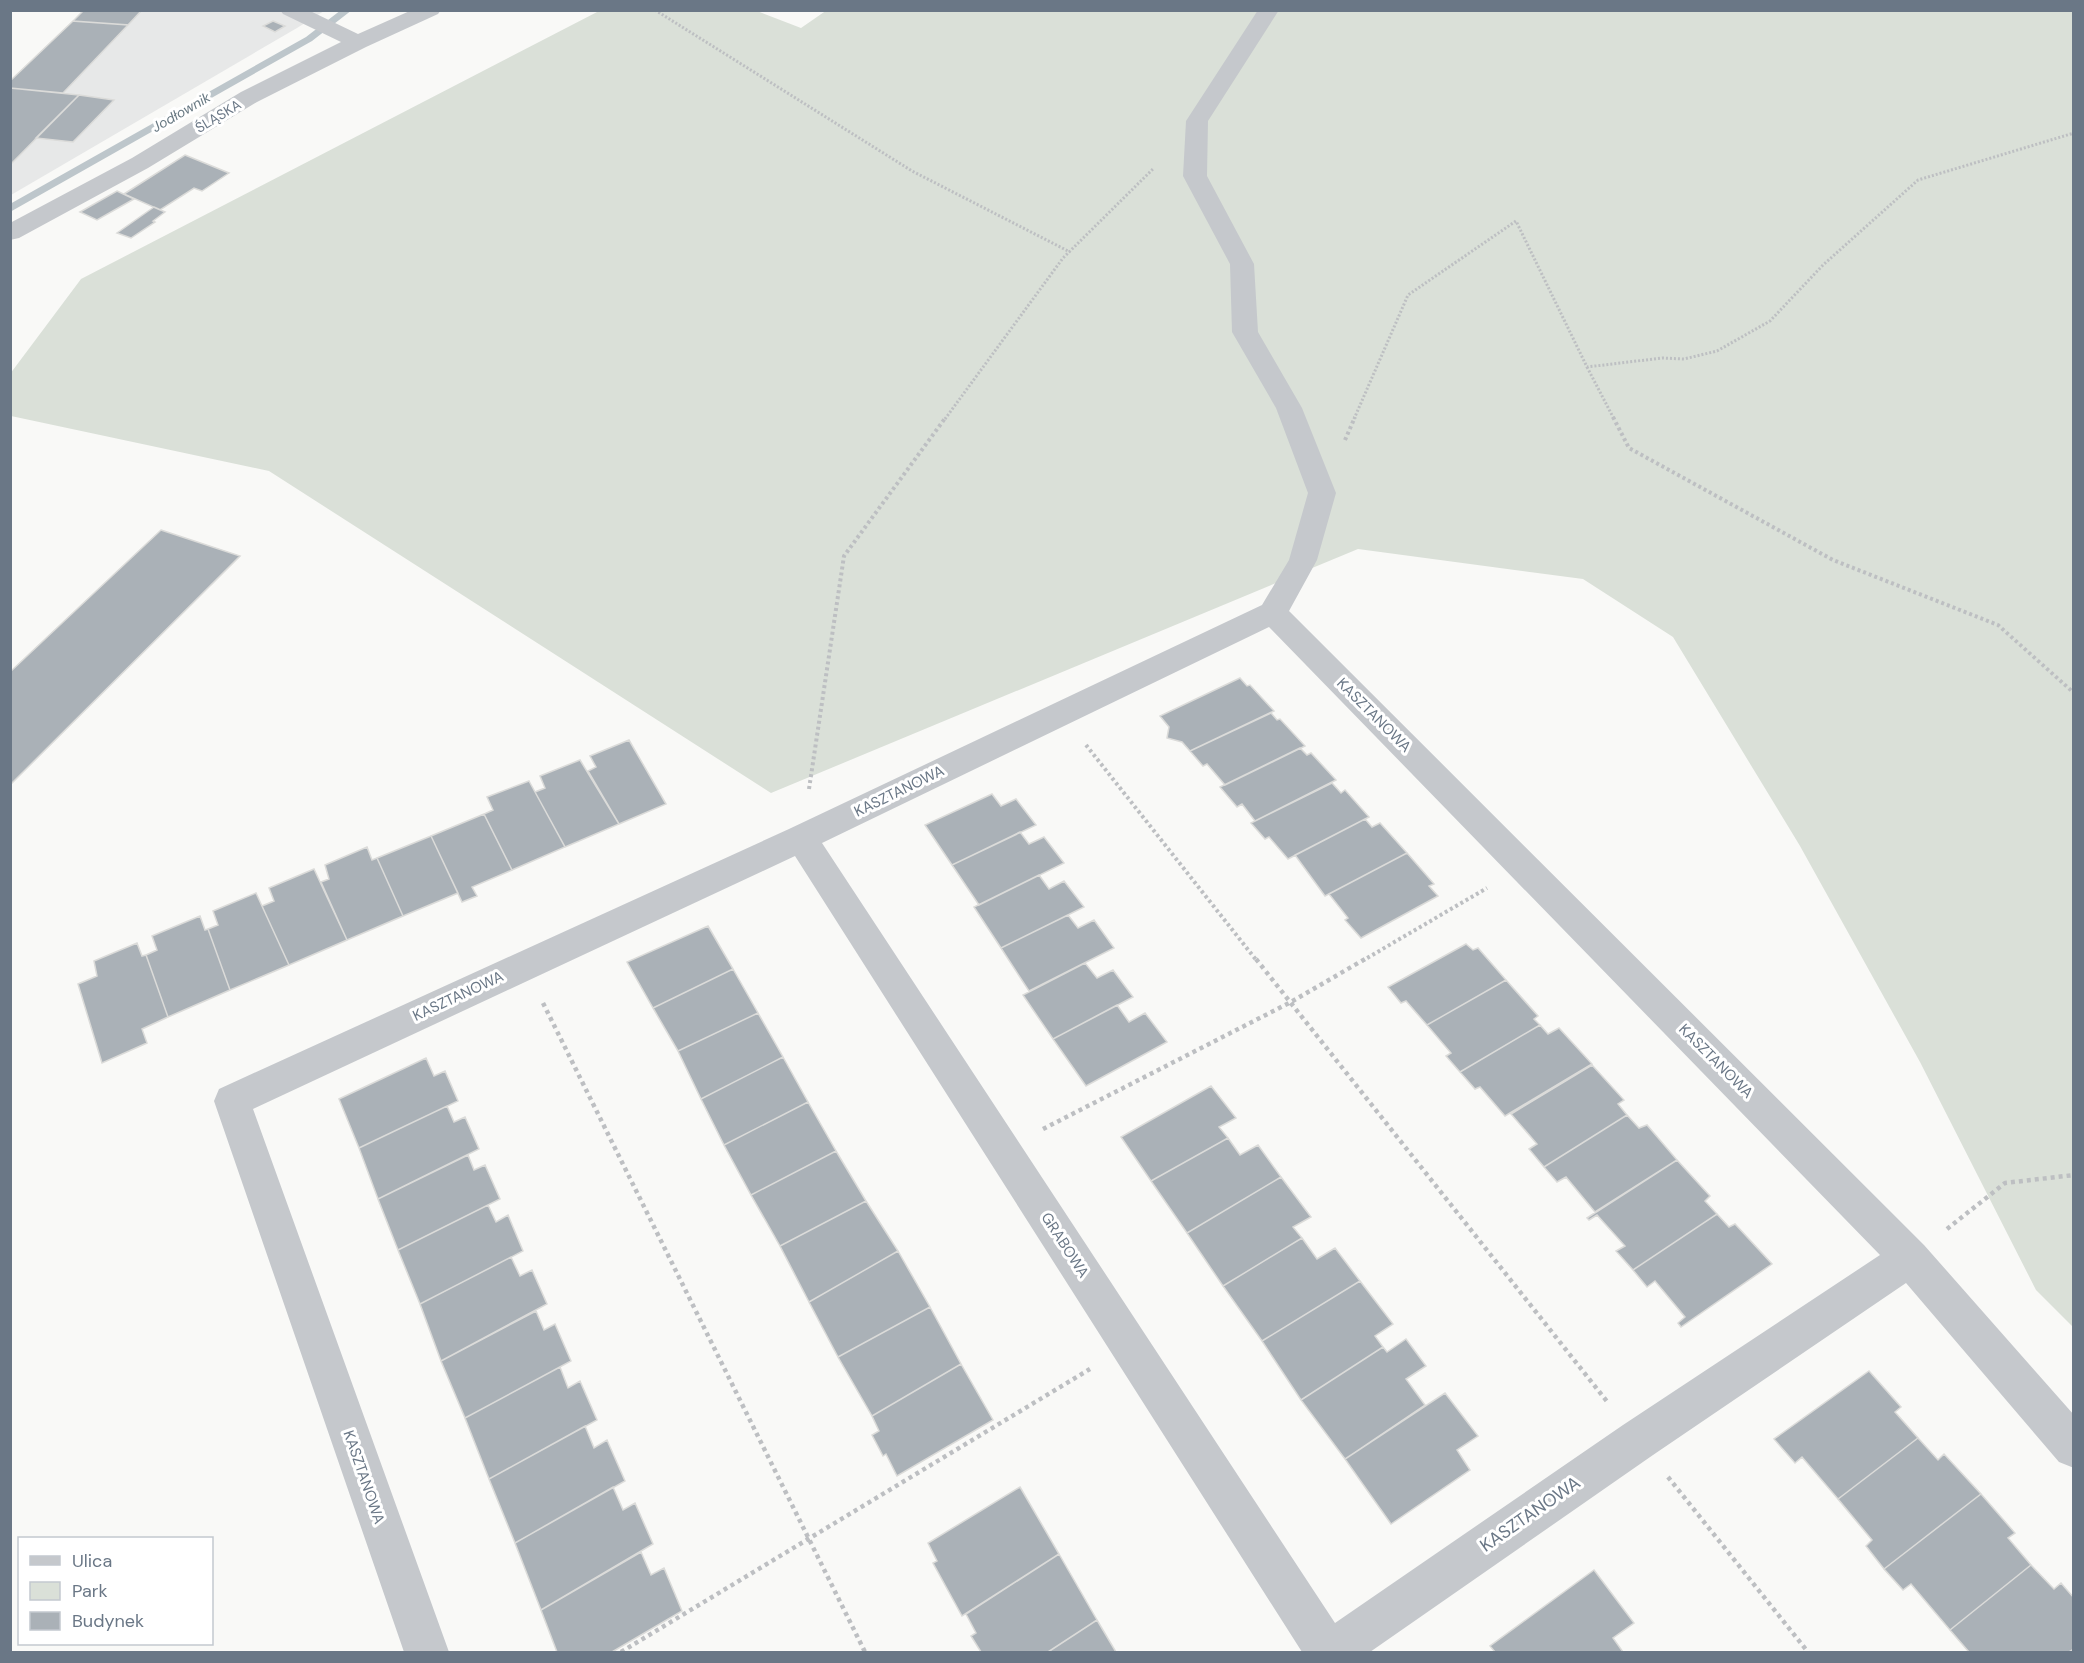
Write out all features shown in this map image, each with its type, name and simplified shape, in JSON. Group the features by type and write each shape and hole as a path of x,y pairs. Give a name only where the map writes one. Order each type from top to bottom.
{"street":[{"path":"290,10 348,37"},
{"name":"ŚLĄSKA","path":"10,233 140,163 348,37 431,10"},
{"path":"1269,10 1197,121 1195,176 1242,264 1245,332 1289,408 1322,493 1303,560 1273,613"},
{"name":"KASZTANOWA","path":"426,1653 232,1101 801,838 1273,613 1910,1258 2073,1448"},
{"name":"GRABOWA","path":"801,838 1330,1653"},
{"name":"KASZTANOWA","path":"1330,1653 1638,1440 1910,1258"}],"path":[{"path":"655,10 912,171 1070,252"},
{"path":"801,838 844,556 1070,252 1142,181 1197,121"},
{"path":"1587,367 1662,358 1684,359 1717,351 1770,321 1824,265 1918,180 2073,133"},
{"path":"1322,493 1408,295 1516,221 1629,448 1833,560 1998,625 2073,693"},
{"path":"1060,713 1808,1653"},
{"path":"1003,1149 1291,1002 1524,866"},
{"path":"525,966 865,1653"},
{"path":"1910,1258 2005,1183 2073,1175"},
{"path":"621,1653 1130,1346"}],"shaded area":[{"path":"84,11 324,11 11,195 11,81"}],"green space":[{"path":"827,10 2073,11 2073,1327 2036,1290 1920,1062 1800,846 1673,637 1583,579 1358,549 771,793 269,471 11,416 10,374 81,279 599,11 757,11 801,28"}],"building":[{"path":"84,10 142,10 128,25 73,21"},
{"path":"73,21 128,25 63,93 10,88 10,81"},
{"path":"273,21 285,26 275,32 263,26"},
{"path":"10,88 79,95 10,165"},
{"path":"79,95 114,100 73,142 36,138"},
{"path":"185,155 229,173 202,191 194,188 160,210 124,194"},
{"path":"117,191 134,199 97,220 80,212"},
{"path":"154,207 165,212 153,221 155,222 131,238 117,233"},
{"path":"161,530 240,556 10,785 10,672"},
{"path":"1240,678 1247,686 1250,685 1274,711 1190,751 1182,742 1167,738 1169,727 1160,716"},
{"path":"1271,713 1277,720 1280,719 1305,746 1225,785 1207,764 1203,766 1190,751"},
{"path":"629,740 666,804 619,824 588,771 596,767 590,756"},
{"path":"1300,748 1307,755 1311,753 1336,780 1255,821 1242,804 1237,807 1220,787"},
{"path":"580,760 619,824 565,847 535,792 545,788 540,776"},
{"path":"529,781 565,847 512,870 484,814 493,810 487,797"},
{"path":"1332,783 1341,793 1345,790 1369,817 1288,859 1269,837 1265,839 1251,823"},
{"path":"992,794 1001,806 1016,799 1036,825 952,865 925,825"},
{"path":"484,814 512,870 472,887 477,896 462,902 431,836"},
{"path":"1365,819 1372,827 1380,823 1407,853 1325,896 1295,855"},
{"path":"1020,832 1029,844 1044,837 1064,863 979,905 952,865"},
{"path":"431,836 458,893 403,916 377,858"},
{"path":"367,847 372,860 377,858 403,916 347,940 321,882 329,879 325,865"},
{"path":"1407,853 1434,884 1429,886 1438,896 1361,938 1345,920 1348,918 1329,894"},
{"path":"314,869 347,940 289,965 262,906 274,901 269,888"},
{"path":"1039,875 1049,889 1064,881 1084,907 1001,948 974,907"},
{"path":"256,893 289,965 230,990 208,929 218,925 213,911"},
{"path":"1068,915 1078,928 1094,920 1114,948 1029,991 1001,948"},
{"path":"200,916 205,930 208,929 230,990 168,1017 146,955 157,950 152,936"},
{"path":"708,926 733,969 653,1008 627,962"},
{"path":"137,943 142,956 146,955 168,1017 142,1029 147,1043 102,1063 78,984 97,976 94,961"},
{"path":"1466,944 1473,950 1478,948 1506,980 1427,1025 1406,1001 1401,1003 1388,987"},
{"path":"1085,963 1097,978 1113,970 1133,997 1053,1039 1023,995"},
{"path":"733,969 758,1013 678,1051 653,1008"},
{"path":"1506,980 1538,1016 1534,1019 1540,1025 1460,1072 1446,1056 1451,1053 1427,1025"},
{"path":"1117,1005 1129,1022 1145,1013 1167,1042 1086,1086 1053,1039"},
{"path":"758,1013 783,1057 701,1099 678,1051"},
{"path":"1540,1025 1548,1034 1559,1028 1592,1064 1505,1116 1480,1087 1475,1089 1460,1072"},
{"path":"783,1057 808,1102 724,1145 701,1099"},
{"path":"426,1058 434,1076 445,1071 458,1101 359,1148 339,1099"},
{"path":"1592,1065 1624,1100 1618,1104 1627,1115 1544,1167 1529,1149 1537,1144 1511,1114"},
{"path":"1211,1086 1236,1118 1219,1127 1228,1138 1151,1181 1121,1137"},
{"path":"808,1102 836,1151 751,1195 724,1145"},
{"path":"447,1106 454,1122 465,1117 479,1149 378,1199 359,1148"},
{"path":"1627,1115 1639,1128 1647,1125 1677,1160 1595,1212 1566,1177 1557,1182 1544,1167"},
{"path":"1228,1138 1240,1155 1258,1145 1281,1177 1187,1233 1151,1181"},
{"path":"836,1151 866,1201 780,1246 751,1195"},
{"path":"468,1155 474,1170 485,1165 500,1199 398,1250 378,1199"},
{"path":"1677,1160 1710,1196 1705,1201 1717,1214 1633,1270 1616,1251 1625,1246 1597,1215 1589,1220 1587,1218"},
{"path":"1281,1177 1311,1217 1293,1227 1302,1238 1223,1286 1187,1233"},
{"path":"866,1201 898,1251 809,1302 780,1246"},
{"path":"488,1205 496,1222 508,1215 523,1251 420,1304 398,1250"},
{"path":"1717,1214 1729,1227 1735,1224 1772,1264 1681,1327 1678,1323 1685,1317 1655,1281 1647,1287 1633,1270"},
{"path":"1302,1238 1317,1259 1335,1248 1360,1281 1262,1341 1223,1286"},
{"path":"898,1251 930,1307 838,1357 809,1302"},
{"path":"511,1257 520,1276 532,1270 547,1304 441,1361 420,1304"},
{"path":"1360,1281 1393,1324 1375,1336 1383,1347 1301,1400 1262,1341"},
{"path":"930,1307 961,1364 872,1416 838,1357"},
{"path":"536,1311 544,1330 555,1324 571,1361 465,1418 441,1361"},
{"path":"1406,1339 1426,1366 1406,1379 1425,1405 1345,1459 1301,1400 1383,1347 1387,1352"},
{"path":"961,1364 993,1420 897,1476 886,1454 883,1456 872,1435 879,1431 872,1416"},
{"path":"560,1367 568,1388 580,1381 597,1420 489,1479 465,1418"},
{"path":"1869,1371 1901,1407 1895,1412 1918,1438 1838,1499 1802,1457 1795,1463 1774,1439"},
{"path":"1445,1393 1478,1436 1457,1450 1470,1470 1391,1524 1345,1459"},
{"path":"585,1426 594,1448 607,1440 625,1481 515,1543 489,1479"},
{"path":"1918,1438 1938,1460 1944,1454 1981,1494 1884,1569 1866,1546 1872,1540 1838,1499"},
{"path":"613,1487 623,1510 635,1503 653,1544 541,1610 515,1543"},
{"path":"1020,1487 1059,1554 962,1616 933,1563 937,1561 928,1543"},
{"path":"1981,1494 2015,1533 2008,1538 2031,1565 1950,1630 1911,1584 1903,1590 1884,1569"},
{"path":"641,1552 651,1575 664,1568 682,1611 612,1652 557,1652 541,1610"},
{"path":"1059,1554 1097,1620 1048,1652 981,1652 971,1636 976,1633 966,1614"},
{"path":"2031,1565 2054,1589 2061,1583 2074,1598 2074,1649 2069,1652 1969,1652 1950,1630"},
{"path":"1594,1570 1634,1623 1613,1638 1623,1652 1495,1652 1490,1646"},
{"path":"1097,1620 1116,1652 1048,1652"}],"waterway":[{"name":"Jodłownik","path":"10,209 309,39 348,10"}]}
